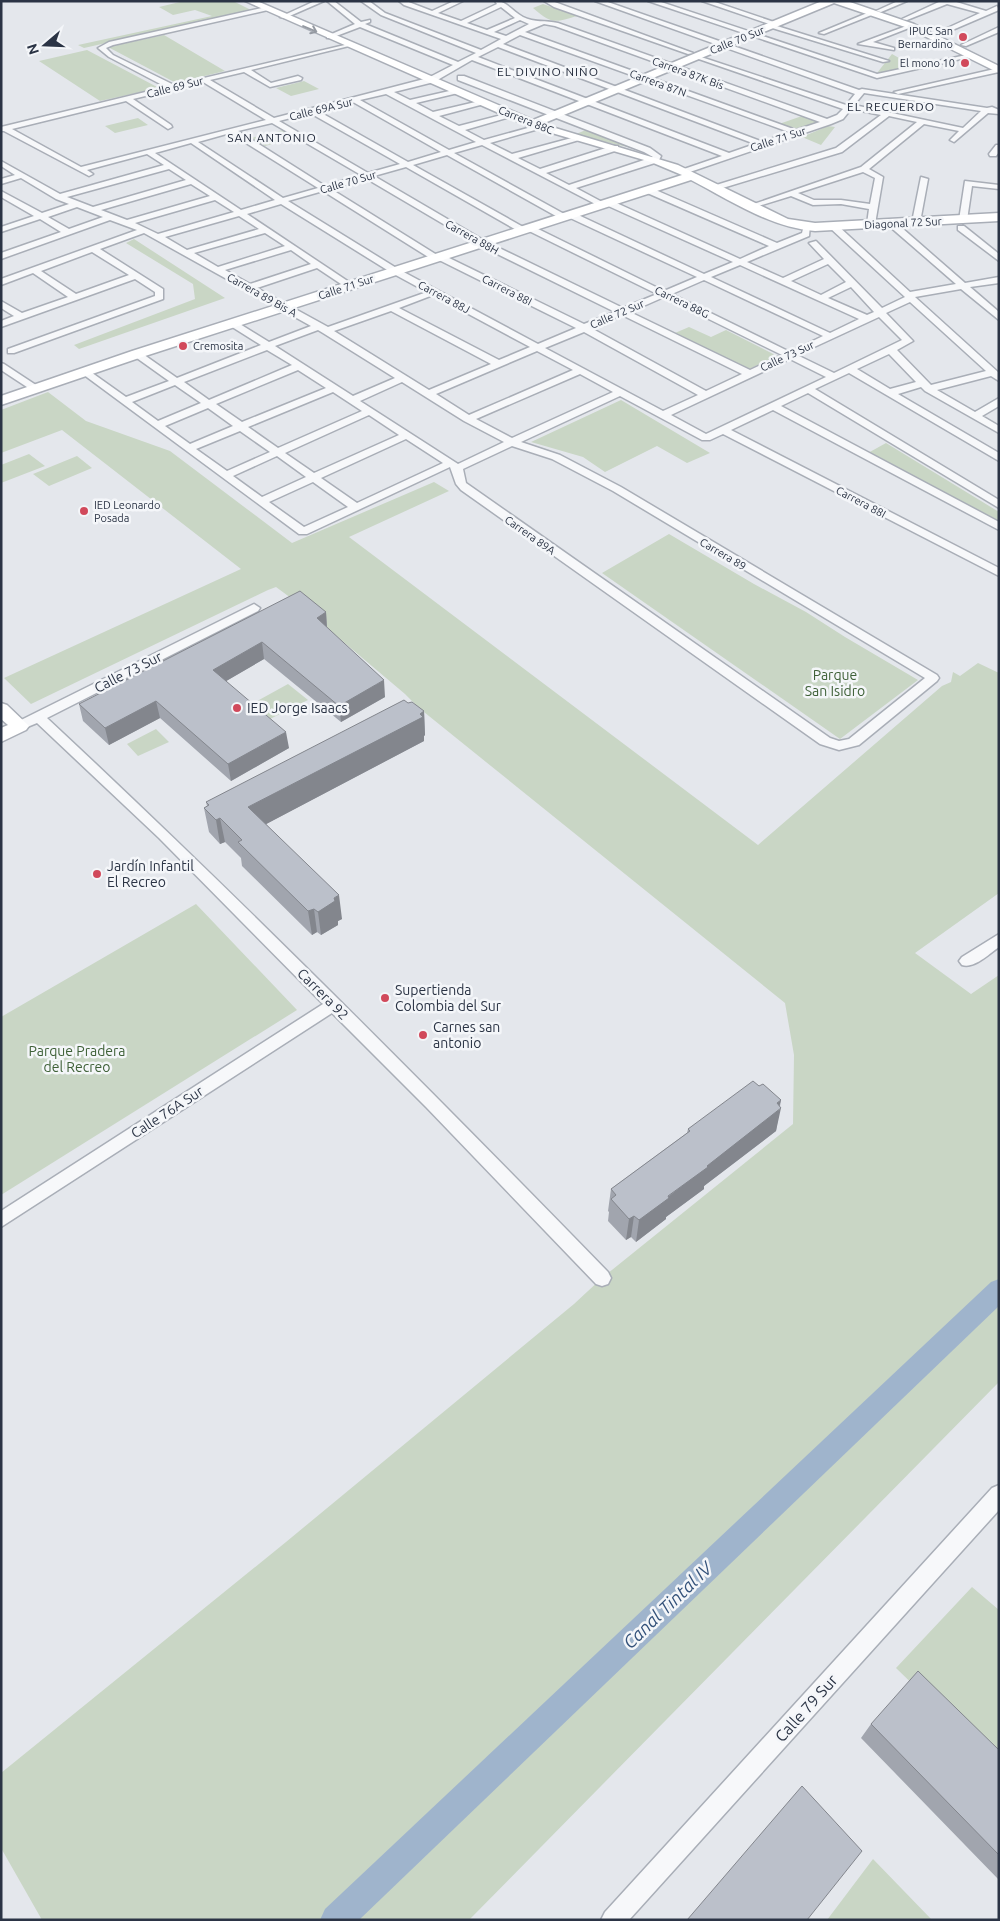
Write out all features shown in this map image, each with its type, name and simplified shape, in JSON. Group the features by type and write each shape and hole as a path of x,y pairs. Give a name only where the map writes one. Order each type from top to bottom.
{"street":[{"name":"Carrera 88C","path":"249,1 536,125 655,160 688,174 784,222 807,230"},
{"path":"283,17 321,1"},
{"path":"330,1 361,25 459,65"},
{"path":"364,1 383,14 482,53"},
{"path":"433,13 460,1"},
{"path":"547,1 556,6 693,55 849,107 887,114"},
{"path":"556,6 571,1"},
{"path":"598,1 860,92 889,94 999,70"},
{"path":"651,1 877,76 971,56"},
{"path":"705,1 885,61"},
{"name":"Calle 70 Sur","path":"157,237 448,153 536,125 555,114 671,67 693,55 724,45 831,1"},
{"path":"838,1 908,22 999,70"},
{"path":"822,33 904,1"},
{"path":"892,49 864,43 947,1 987,13"},
{"path":"461,23 500,3 520,18 535,24"},
{"path":"405,4 507,39"},
{"path":"943,32 987,13 995,6"},
{"path":"174,88 111,56 101,48 111,43 266,9"},
{"path":"329,37 361,25 390,11"},
{"path":"488,32 520,18"},
{"name":"Calle 69A Sur","path":"81,169 431,80 535,24 550,22"},
{"name":"Carrera 87K Bis","path":"550,22 828,122"},
{"path":"964,45 999,29"},
{"name":"Carrera 87N","path":"519,32 798,133"},
{"name":"Calle 69 Sur","path":"3,128 174,88 347,44"},
{"path":"497,44 762,144"},
{"path":"473,58 729,156"},
{"path":"245,70 270,84 298,78"},
{"path":"461,78 647,150 657,156 655,160 568,188"},
{"name":"Carrera 88H","path":"204,80 482,243 750,374"},
{"path":"408,103 455,90"},
{"path":"388,91 568,188 784,281 866,319"},
{"name":"Calle 71 Sur","path":"1,401 136,354 648,190 729,156 840,117 860,92"},
{"path":"889,94 912,108 922,122 963,130"},
{"path":"128,99 168,127"},
{"path":"354,100 448,153 567,216 830,336"},
{"path":"432,115 481,102"},
{"path":"716,188 839,150 887,114 912,108 999,112"},
{"path":"954,140 987,110 999,108"},
{"name":"Carrera 88G","path":"312,111 526,229 665,294 834,377"},
{"path":"459,129 510,114"},
{"path":"752,206 864,169 922,122"},
{"path":"3,128 92,176"},
{"name":"Carrera 88I","path":"232,131 438,257 584,328 706,395"},
{"path":"511,157 576,138"},
{"name":"Carrera 88J","path":"192,141 282,201 395,271 706,438 723,430"},
{"path":"540,172 615,148"},
{"path":"149,152 350,286"},
{"name":"Carrera 89 Bis A","path":"1,163 59,197 144,230 157,237 323,329 468,419 514,443"},
{"path":"59,197 170,166"},
{"path":"864,169 879,177 871,224"},
{"path":"1,182 22,175"},
{"path":"916,222 924,179"},
{"path":"92,210 192,181"},
{"path":"999,187 968,183 962,224 999,258"},
{"path":"648,190 776,246"},
{"path":"1,193 68,232"},
{"path":"791,193 813,203 841,202 874,207"},
{"path":"126,223 216,197"},
{"path":"1,205 14,201"},
{"path":"1,230 76,204"},
{"path":"1,256 110,217"},
{"name":"Diagonal 72 Sur","path":"807,230 833,226 916,222 962,224 999,217"},
{"path":"891,223 999,317"},
{"path":"833,226 996,375"},
{"path":"1,282 144,230"},
{"path":"186,253 266,230"},
{"name":"Calle 72 Sur","path":"428,394 740,262 807,230"},
{"path":"723,430 908,341 813,243"},
{"path":"216,270 292,247"},
{"path":"11,351 160,297 160,291 93,249"},
{"path":"784,281 829,260"},
{"path":"248,288 318,265"},
{"path":"34,270 75,298"},
{"path":"1,324 136,276"},
{"name":"Calle 73 Sur","path":"663,415 866,319 910,296 999,280"},
{"path":"821,298 852,283"},
{"path":"126,401 268,346 434,292"},
{"path":"1,304 21,317"},
{"path":"391,307 499,364"},
{"path":"232,323 454,465"},
{"path":"891,350 926,386 999,430"},
{"path":"136,354 356,507"},
{"path":"1,366 37,389"},
{"path":"158,425 299,366"},
{"path":"468,419 580,370"},
{"path":"849,370 998,456"},
{"path":"85,372 303,532 454,465 514,443 621,392"},
{"path":"889,393 996,375"},
{"path":"353,400 402,378"},
{"path":"189,448 334,388"},
{"path":"808,389 999,505"},
{"path":"975,416 999,402"},
{"path":"774,406 999,527"},
{"path":"226,475 370,411"},
{"name":"Carrera 88I","path":"723,430 999,573"},
{"path":"261,501 407,435"},
{"name":"Carrera 89","path":"514,443 556,457 617,489 933,678 854,742 846,746 835,746"},
{"name":"Carrera 89A","path":"454,465 460,484 465,488 825,741 835,746"},
{"name":"Calle 73 Sur","path":"1,736 254,608"},
{"path":"1,708 20,726"},
{"name":"Carrera 92","path":"38,717 164,834 432,1102 602,1278"},
{"path":"967,961 999,939"},
{"name":"Calle 76A Sur","path":"1,1220 333,1005"},
{"name":"Calle 79 Sur","path":"613,1920 999,1495"}],"green space":[{"path":"184,1 233,1 251,10 84,48 78,45 212,16 195,10 173,15 159,7"},
{"path":"543,4 577,16 554,21 533,8"},
{"path":"164,35 225,71 176,83 108,47"},
{"path":"87,50 159,88 100,101 39,61"},
{"path":"892,54 913,66 877,73"},
{"path":"304,81 319,89 291,96 276,88"},
{"path":"802,116 821,122 798,131 779,124"},
{"path":"138,118 148,125 115,133 105,126"},
{"path":"828,126 835,127 821,145 802,137"},
{"path":"588,129 641,150 574,135"},
{"path":"283,130 297,137 265,146 251,138"},
{"path":"134,239 225,298 79,349 74,345 195,299 193,284 126,243"},
{"path":"689,327 711,337 726,330 777,356 747,370 675,333"},
{"path":"48,392 86,421 170,451 292,543 434,482 449,491 349,537 758,845 942,686 951,682 953,672 960,676 978,663 999,673 999,893 915,953 971,994 999,975 999,1382 469,1920 42,1920 1,1848 1,1773 286,1542 574,1304 602,1278 793,1124 794,1055 785,1003 419,708 405,694 276,587 31,704 4,678 241,569 62,430 1,453 1,410"},
{"path":"621,400 710,453 687,463 657,446 605,472 583,457 531,442"},
{"path":"886,443 999,512 999,524 868,453"},
{"path":"29,454 45,466 1,483 1,465"},
{"path":"77,456 92,468 49,486 33,474"},
{"name":"Parque San Isidro","path":"669,534 806,612 918,680 840,739 602,573"},
{"path":"288,684 308,700 266,721 248,706"},
{"path":"156,729 169,742 138,756 127,744"},
{"name":"Parque Pradera del Recreo","path":"196,904 297,1010 1,1195 1,1017"},
{"path":"972,1587 999,1610 999,1768 896,1668"},
{"path":"873,1859 932,1920 827,1920"}],"building":[{"name":"IED Jorge Isaacs","path":"300,591 326,612 317,618 384,680 339,706 262,642 213,670 286,732 228,764 156,701 105,728 79,704"},
{"path":"404,700 408,703 412,702 424,711 420,714 423,717 248,807 339,895 334,898 335,901 318,912 314,909 308,911 238,842 242,840 220,818 216,820 204,808 209,805 206,802"},
{"path":"753,1081 759,1086 763,1084 781,1100 777,1103 781,1108 639,1220 634,1216 629,1219 611,1199 616,1195 611,1189 690,1131 688,1129"},
{"path":"918,1671 999,1750 999,1855 871,1724"},
{"path":"802,1786 862,1851 807,1920 687,1920"}],"waterway":[{"name":"Canal Tintal IV","path":"336,1920 999,1290"}],"place":[{"name":"IPUC San Bernardino","path":"963,37"},
{"name":"El mono 10","path":"965,63"},
{"name":"Cremosita","path":"183,346"},
{"name":"IED Leonardo Posada","path":"84,511"},
{"name":"IED Jorge Isaacs","path":"237,708"},
{"name":"Jardín Infantil El Recreo","path":"97,874"},
{"name":"Supertienda Colombia del Sur","path":"385,998"},
{"name":"Carnes san antonio","path":"423,1035"}],"district":[{"name":"EL DIVINO NIÑO","path":"548,71"},
{"name":"EL RECUERDO","path":"891,106"},
{"name":"SAN ANTONIO","path":"272,137"}]}
